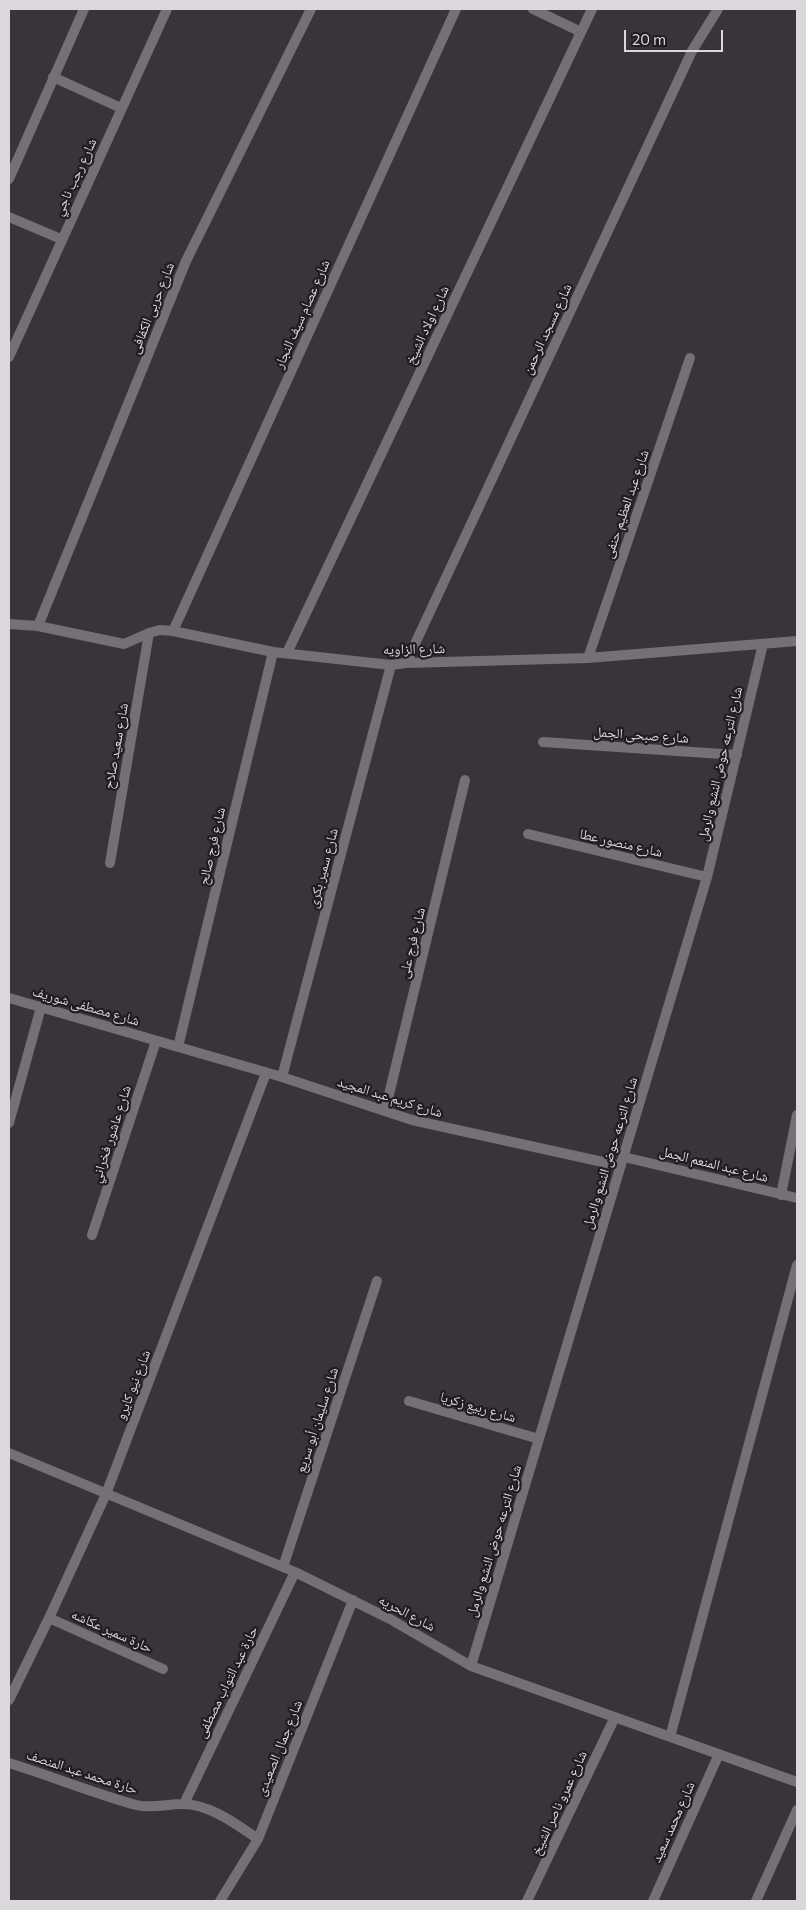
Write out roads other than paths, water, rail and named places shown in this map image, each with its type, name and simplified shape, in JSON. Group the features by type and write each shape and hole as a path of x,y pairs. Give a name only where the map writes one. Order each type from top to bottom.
{"street":[{"path":"9,179 84,9"},
{"name":"شارع رجب ناجي","path":"9,357 167,9"},
{"name":"شارع حربى الكفافى","path":"38,626 186,262 311,9"},
{"name":"شارع عصام سيف النجار","path":"173,630 456,9"},
{"path":"533,9 581,32"},
{"name":"شارع اولاد الشيخ","path":"287,653 592,9"},
{"name":"شارع مسجد الرحمن","path":"406,663 688,60 708,23 718,9"},
{"path":"53,78 121,108"},
{"path":"9,217 61,239"},
{"name":"شارع عبد العظيم حنفى","path":"588,658 690,358"},
{"name":"شارع الزاويه","path":"9,624 38,626 124,644 160,630 173,630 273,652 391,665 588,658 797,641"},
{"name":"شارع سعيد صلاح","path":"110,863 150,633"},
{"name":"شارع الترعه حوض النشع والرمل","path":"471,1666 707,877 763,644"},
{"name":"شارع فرج صالح","path":"178,1047 273,652"},
{"name":"شارع سمير بكرى","path":"282,1077 391,665"},
{"name":"شارع صبحى الجمل","path":"543,742 737,755"},
{"name":"شارع فرج على","path":"385,1111 465,780"},
{"name":"شارع منصور عطا","path":"528,834 707,877"},
{"name":"شارع مصطفى شوريف","path":"9,998 156,1040"},
{"path":"9,1123 41,1007"},
{"name":"شارع كريم عبد المجيد","path":"156,1040 266,1072 412,1120 456,1131 622,1161"},
{"name":"شارع عاشور فخراني","path":"92,1235 156,1040"},
{"name":"شارع نيو كايرو","path":"9,1700 106,1494 266,1072"},
{"path":"781,1195 797,1115"},
{"name":"شارع عبد المنعم الجمل","path":"622,1161 797,1198"},
{"path":"670,1737 797,1265"},
{"name":"شارع سليمان أبو سريع","path":"283,1567 377,1280"},
{"name":"شارع ربيع زكريا","path":"409,1401 539,1439"},
{"name":"شارع الحريه","path":"9,1453 295,1572 438,1645 471,1666 797,1782"},
{"name":"حارة عبد التواب مصطفى","path":"184,1804 295,1572"},
{"name":"شارع جمال الصعيدى","path":"220,1901 258,1839 353,1600"},
{"name":"حارة سمير عكاشه","path":"49,1618 163,1669"},
{"name":"شارع عمرو ناصر الشيخ","path":"527,1901 615,1717"},
{"name":"شارع محمد سعيد","path":"653,1901 719,1754"},
{"name":"حارة محمد عبد المنصف","path":"9,1762 139,1805 184,1804 203,1807 231,1820 258,1839"},
{"path":"756,1901 797,1810"}]}
